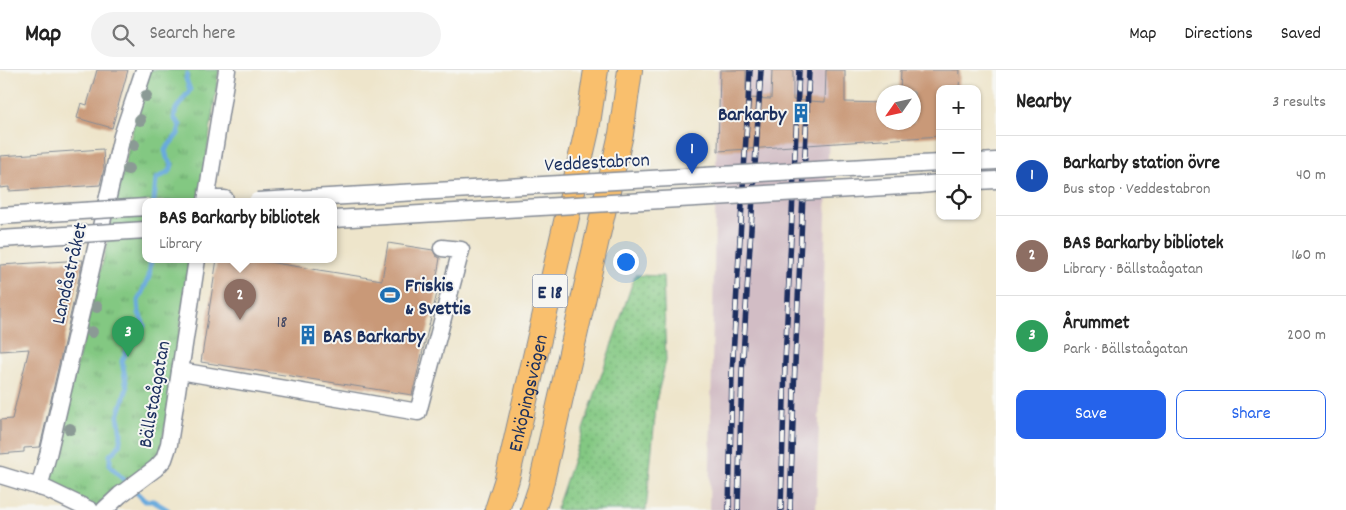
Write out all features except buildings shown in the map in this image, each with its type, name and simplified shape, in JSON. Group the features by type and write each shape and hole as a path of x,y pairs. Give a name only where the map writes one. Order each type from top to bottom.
{"highway":[{"name":"Enköpingsvägen","path":"497,510 507,478 587,130 596,70"},
{"name":"Enköpingsvägen","path":"534,510 621,134 630,70"}],"street":[{"name":"Landåstråket","path":"38,487 48,455 122,136 144,70"},
{"path":"207,198 227,70"},
{"path":"981,162 996,161"},
{"name":"Veddestabron","path":"311,198 936,164"},
{"path":"981,181 996,180"},
{"path":"337,219 936,183"},
{"path":"0,216 142,207"},
{"path":"0,239 142,230"},
{"path":"180,371 418,412 461,250 442,248"},
{"name":"Bällstaågatan","path":"104,510 120,495 156,468 164,459 169,444 196,263"},
{"path":"0,475 38,487 90,510"}],"shaded area":[{"path":"718,70 831,70 816,510 709,510"}],"green space":[{"path":"146,70 219,70 200,198 142,198 142,263 190,263 161,452 95,509 47,483 103,261"},
{"path":"635,275 663,276 666,361 657,397 646,510 556,510"}],"waterway":[{"path":"154,198 156,179 170,171 172,164 167,158 165,150 178,134 180,125 174,118 176,109 190,90 186,79 187,74"},
{"path":"151,263 149,277 138,301 139,313 144,325 139,337 129,346 122,361 127,388 118,416 121,434 119,446 110,455 110,466 145,501 153,501 168,510"}],"railway":[{"path":"729,510 732,373 750,70"},
{"path":"738,510 742,372 761,70"},
{"path":"781,510 785,362 799,70"},
{"path":"790,510 809,70"}],"place":[{"name":"Barkarby","path":"801,113"},
{"name":"Barkarby station övre","path":"692,174"},
{"name":"Friskis & Svettis","path":"390,295"},
{"name":"BAS Barkarby bibliotek","path":"240,320"},
{"name":"BAS Barkarby","path":"308,335"},
{"name":"Årummet","path":"128,357"}]}
